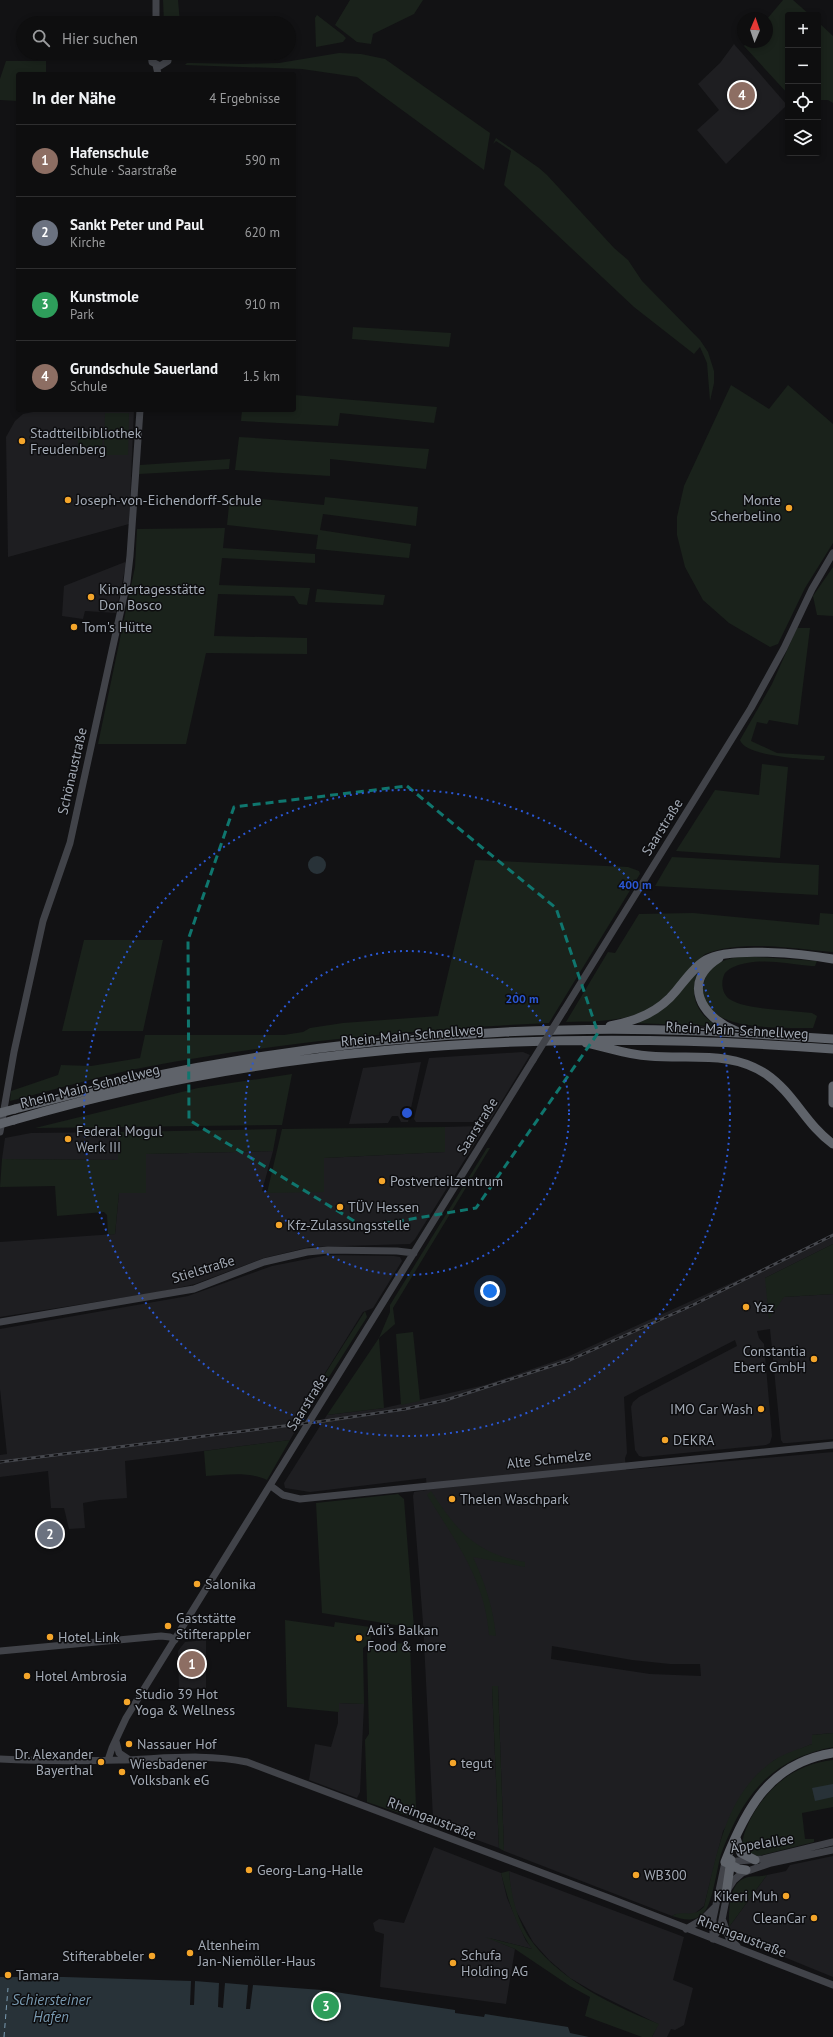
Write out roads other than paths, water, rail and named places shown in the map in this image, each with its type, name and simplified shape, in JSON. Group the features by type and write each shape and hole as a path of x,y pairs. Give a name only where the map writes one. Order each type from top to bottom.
{"highway":[{"path":"581,1029 620,1024 649,1014 666,1002 704,961 714,956 761,953 832,959"},
{"path":"727,954 713,962 702,976 699,983 700,999 703,1007 717,1022 742,1034"},
{"name":"Rhein-Main-Schnellweg","path":"0,1113 155,1074 282,1052 358,1043 449,1035 581,1029 742,1034 833,1040"},
{"path":"557,1040 588,1044 646,1056 710,1056 734,1059 745,1063 767,1075 788,1093 807,1120 833,1144"},
{"name":"Rhein-Main-Schnellweg","path":"0,1124 90,1098 157,1083 283,1062 435,1046 557,1040 641,1040 749,1043 833,1049"},
{"path":"833,1086 833,1103"},
{"path":"726,1894 729,1863 733,1846 736,1836 754,1800 779,1776 804,1761 833,1753"},
{"path":"736,1836 737,1846 740,1853 755,1860"},
{"path":"729,1863 746,1870"}],"main road":[{"path":"156,0 157,16"},
{"path":"151,60 159,66 161,72"},
{"path":"159,66 168,60"},
{"path":"158,72 159,66"},
{"name":"Schönaustraße","path":"0,1132 14,1052 43,922 70,843 126,582 130,556 140,412"},
{"name":"Saarstraße","path":"108,1760 126,1718 271,1486 751,708 812,589 833,553"},
{"name":"Stielstraße","path":"0,1322 194,1289 264,1262 307,1252 389,1251 414,1253"},
{"name":"Alte Schmelze","path":"271,1486 287,1496 300,1499 833,1444"},
{"path":"0,1651 161,1636 170,1637 175,1640"},
{"path":"116,1739 119,1753 130,1759"},
{"name":"Rheingaustraße","path":"0,1759 108,1760 222,1758 236,1760 257,1766 597,1895 611,1902 619,1903 686,1928 833,1985"},
{"name":"Äppelallee","path":"713,1939 716,1904 729,1863 755,1860 833,1842"},
{"name":"Äppelallee","path":"713,1939 718,1933 723,1920 726,1894 734,1880 746,1870 833,1850"},
{"path":"686,1928 706,1918 716,1904"},
{"path":"723,1920 730,1940 742,1950"}],"water":[{"path":"313,856 321,856 326,861 324,872 321,874 313,874 308,869 308,861"},
{"path":"833,1784 833,1797 815,1801 812,1788"},
{"name":"Schiersteiner Hafen","path":"0,1977 64,1977 191,1981 190,2005 194,2005 195,1981 219,1983 218,2007 223,2008 225,1983 248,1985 246,2009 250,2009 253,1985 322,1990 318,2020 329,2022 333,1992 335,1992 455,2010 455,2013 484,2017 485,2014 568,2027 570,2033 589,2037 0,2037"}],"railway":[{"path":"0,1462 324,1421 405,1409 446,1400 570,1360 693,1305 833,1235"}],"place":[{"name":"Grundschule Sauerland","path":"742,95"},
{"name":"Stadtteilbibliothek Freudenberg","path":"22,441"},
{"name":"Joseph-von-Eichendorff-Schule","path":"68,500"},
{"name":"Monte Scherbelino","path":"789,508"},
{"name":"Kindertagesstätte Don Bosco","path":"91,597"},
{"name":"Tom's Hütte","path":"74,627"},
{"name":"Federal Mogul Werk III","path":"68,1139"},
{"name":"Postverteilzentrum","path":"382,1181"},
{"name":"TÜV Hessen","path":"340,1207"},
{"name":"Kfz-Zulassungsstelle","path":"279,1225"},
{"name":"Yaz","path":"746,1307"},
{"name":"Constantia Ebert GmbH","path":"814,1359"},
{"name":"IMO Car Wash","path":"761,1409"},
{"name":"DEKRA","path":"665,1440"},
{"name":"Thelen Waschpark","path":"452,1499"},
{"name":"Sankt Peter und Paul","path":"50,1534"},
{"name":"Salonika","path":"197,1584"},
{"name":"Gaststätte Stifterappler","path":"168,1626"},
{"name":"Hotel Link","path":"50,1637"},
{"name":"Adi‘s Balkan Food & more","path":"359,1638"},
{"name":"Hafenschule","path":"192,1664"},
{"name":"Hotel Ambrosia","path":"27,1676"},
{"name":"Studio 39 Hot Yoga & Wellness","path":"127,1702"},
{"name":"Nassauer Hof","path":"129,1744"},
{"name":"Dr. Alexander Bayerthal","path":"101,1762"},
{"name":"tegut","path":"453,1763"},
{"name":"Wiesbadener Volksbank eG","path":"122,1772"},
{"name":"Georg-Lang-Halle","path":"249,1870"},
{"name":"WB300","path":"636,1875"},
{"name":"Kikeri Muh","path":"786,1896"},
{"name":"CleanCar","path":"814,1918"},
{"name":"Altenheim Jan-Niemöller-Haus","path":"190,1953"},
{"name":"Stifterabbeler","path":"152,1956"},
{"name":"Schufa Holding AG","path":"453,1963"},
{"name":"Tamara","path":"8,1975"},
{"name":"Kunstmole","path":"326,2006"}]}
